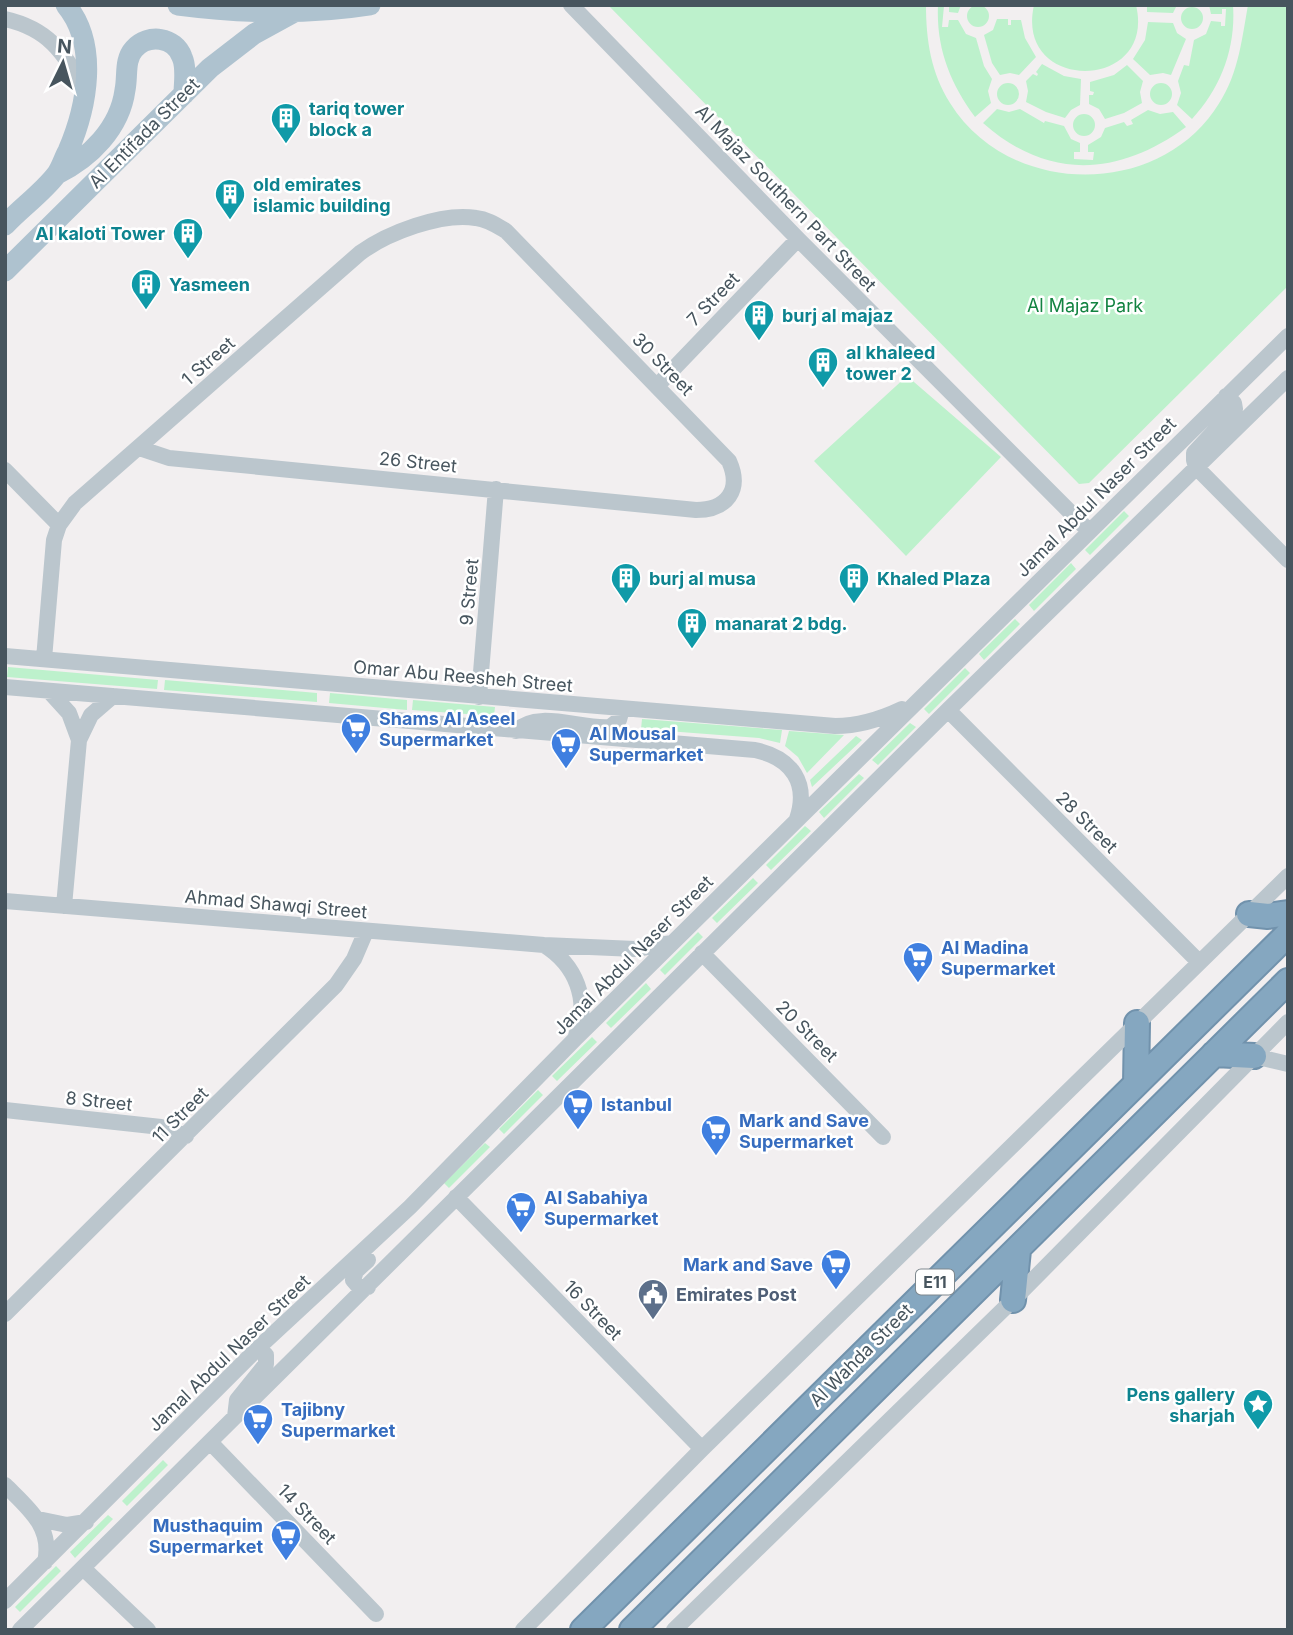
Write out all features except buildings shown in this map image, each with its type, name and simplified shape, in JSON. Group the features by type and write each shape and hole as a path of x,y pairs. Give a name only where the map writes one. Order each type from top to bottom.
{"highway":[{"path":"1249,914 1268,916 1288,913"},
{"name":"Al Wahda Street","path":"583,1630 1288,934"},
{"name":"Al Wahda Street","path":"632,1630 1288,981"},
{"path":"1136,1084 1137,1023"},
{"path":"1214,1054 1254,1056"},
{"path":"1013,1300 1018,1250"}],"main road":[{"name":"Al Entifada Street","path":"7,220 57,174 75,132 84,88 85,46 77,22 66,5"},
{"path":"178,5 296,11 369,5"},
{"name":"Al Entifada Street","path":"5,271 224,57 254,34 296,11"},
{"path":"57,174 88,154 112,125 124,98 128,61 140,43 160,39 178,50 184,63 184,94"}],"street":[{"name":"Al Majaz Southern Part Street","path":"573,7 798,239 1089,531"},
{"path":"5,19 31,27 51,41 67,58 84,88"},
{"name":"1 Street","path":"44,659 52,555 59,525 75,503 360,253 383,238 408,228 474,217 495,224 516,240"},
{"name":"7 Street","path":"657,386 798,239"},
{"name":"30 Street","path":"516,240 729,461 733,471 733,489 723,503 714,508 696,510"},
{"name":"Jamal Abdul Naser Street","path":"5,1601 258,1348 410,1207 576,1038 1288,336"},
{"path":"20,1630 948,710 1288,378"},
{"path":"1226,396 1231,398 1235,409 1194,453 1196,467 1288,560"},
{"name":"26 Street","path":"139,448 169,458 696,510"},
{"path":"5,470 59,525"},
{"name":"9 Street","path":"479,697 496,489"},
{"name":"Omar Abu Reesheh Street","path":"5,656 835,726 851,726 883,718 914,703"},
{"path":"5,687 766,752 786,763 799,782 802,795 797,820"},
{"path":"49,691 69,713 79,740"},
{"path":"64,906 79,740 91,715 113,696"},
{"path":"516,731 526,723 540,720 610,727 619,720 622,709"},
{"name":"28 Street","path":"948,710 1199,962"},
{"path":"523,1630 702,1449 1288,876"},
{"name":"Ahmad Shawqi Street","path":"5,901 544,946 645,948 672,943"},
{"name":"11 Street","path":"5,1314 336,985 354,959 366,931"},
{"path":"544,946 564,961 578,983 582,1006 576,1038"},
{"name":"20 Street","path":"702,953 883,1137"},
{"path":"674,1630 1013,1300 1254,1056 1287,1026"},
{"path":"1254,1056 1288,1064"},
{"name":"8 Street","path":"5,1110 161,1127 186,1136"},
{"name":"16 Street","path":"456,1197 702,1449"},
{"path":"368,1287 359,1287 353,1280 354,1275 401,1227 410,1207"},
{"path":"235,1418 237,1400 266,1364 266,1354 258,1348"},
{"name":"14 Street","path":"210,1442 376,1614"},
{"path":"5,1485 38,1519 46,1535 45,1562"},
{"path":"38,1519 66,1525 86,1522"},
{"path":"83,1568 148,1630"}],"green space":[{"name":"Al Majaz Park","path":"608,5 926,5 927,31 938,80 950,103 975,133 1007,155 1042,169 1080,174 1118,171 1155,160 1187,140 1214,111 1228,86 1237,60 1248,5 1288,5 1288,286 1089,483 1079,484"},
{"path":"938,5 961,5 958,13 949,12 949,7 944,6 942,27 948,27 949,20 958,20 966,34 976,38 984,66 992,79 988,91 991,103 975,117 958,91 946,64 939,36"},
{"path":"978,5 986,8 989,16 986,24 978,27 970,24 967,16 970,8"},
{"path":"1034,5 1136,5 1137,34 1126,54 1108,67 1085,71 1063,67 1044,55 1034,34"},
{"path":"1147,5 1177,5 1173,13 1147,12"},
{"path":"1209,5 1233,5 1232,37 1219,81 1192,119 1177,105 1181,93 1178,81 1184,65 1189,66 1194,40 1206,34 1211,21 1221,22 1221,26 1225,26 1226,9 1222,9 1222,14 1211,14"},
{"path":"1192,7 1200,10 1203,18 1200,26 1192,29 1184,26 1181,18 1184,10"},
{"path":"997,19 1008,19 1008,25 1011,25 1011,20 1021,20 1025,38 1036,57 1019,75 1000,75 992,63 984,35 993,30"},
{"path":"1148,22 1173,23 1177,33 1186,39 1171,75 1150,75 1133,59 1145,40"},
{"path":"1042,64 1064,76 1081,79 1080,105 1071,110 1065,118 1026,102 1026,81 1033,74 1037,76 1036,72"},
{"path":"1127,65 1143,81 1140,92 1142,103 1105,119 1099,109 1089,104 1089,95 1094,92 1090,91 1090,82 1114,75"},
{"path":"1008,83 1016,86 1019,94 1016,102 1008,105 1000,102 997,94 1000,86"},
{"path":"1161,83 1169,86 1172,94 1169,102 1161,105 1153,102 1150,94 1153,86"},
{"path":"997,109 1009,112 1020,109 1044,123 1045,121 1064,126 1071,139 1080,143 1080,152 1074,152 1074,159 1093,160 1094,152 1088,152 1088,145 1101,137 1105,128 1124,122 1127,126 1133,124 1131,120 1148,110 1160,114 1173,112 1186,127 1161,143 1109,163 1058,163 1033,155 1008,142 983,123"},
{"path":"1084,114 1092,117 1095,125 1092,133 1084,136 1076,133 1073,125 1076,117"},
{"path":"907,376 1001,457 906,556 814,461"},
{"path":"1124,511 1129,516 1090,555 1085,550"},
{"path":"1071,563 1076,569 1034,611 1029,605"},
{"path":"1015,619 1020,624 984,660 979,654"},
{"path":"8,667 158,680 157,689 7,677"},
{"path":"965,668 970,673 929,714 924,709"},
{"path":"165,680 317,693 317,702 164,690"},
{"path":"330,693 407,700 407,710 329,703"},
{"path":"413,700 495,707 494,716 412,710"},
{"path":"642,719 782,730 780,743 759,738 641,729"},
{"path":"910,723 916,727 878,765 872,760"},
{"path":"789,731 844,735 807,773 798,757 785,746"},
{"path":"856,736 862,740 812,787 810,780"},
{"path":"859,774 864,778 824,818 819,812"},
{"path":"805,826 811,831 771,870 766,865"},
{"path":"753,878 758,883 717,923 712,918"},
{"path":"698,932 703,937 665,975 660,970"},
{"path":"646,983 651,989 611,1028 606,1023"},
{"path":"592,1037 597,1042 557,1081 552,1076"},
{"path":"538,1090 543,1095 504,1134 499,1129"},
{"path":"485,1143 490,1147 449,1188 444,1183"},
{"path":"163,1460 168,1465 127,1506 122,1501"},
{"path":"108,1515 113,1519 75,1558 70,1552"},
{"path":"56,1566 61,1571 20,1612 15,1607"}],"place":[{"name":"tariq tower block a","path":"286,145"},
{"name":"old emirates islamic building","path":"230,221"},
{"name":"Al kaloti Tower","path":"188,260"},
{"name":"Yasmeen","path":"146,311"},
{"name":"burj al majaz","path":"759,342"},
{"name":"al khaleed tower 2","path":"823,389"},
{"name":"burj al musa","path":"626,605"},
{"name":"Khaled Plaza","path":"854,605"},
{"name":"manarat 2 bdg.","path":"692,650"},
{"name":"Shams Al Aseel Supermarket","path":"356,755"},
{"name":"Al Mousal Supermarket","path":"566,770"},
{"name":"Al Madina Supermarket","path":"918,984"},
{"name":"Istanbul","path":"578,1131"},
{"name":"Mark and Save Supermarket","path":"716,1157"},
{"name":"Al Sabahiya Supermarket","path":"521,1234"},
{"name":"Mark and Save","path":"836,1291"},
{"name":"Emirates Post","path":"653,1321"},
{"name":"Pens gallery sharjah","path":"1258,1431"},
{"name":"Tajibny Supermarket","path":"258,1446"},
{"name":"Musthaquim Supermarket","path":"286,1562"}]}
